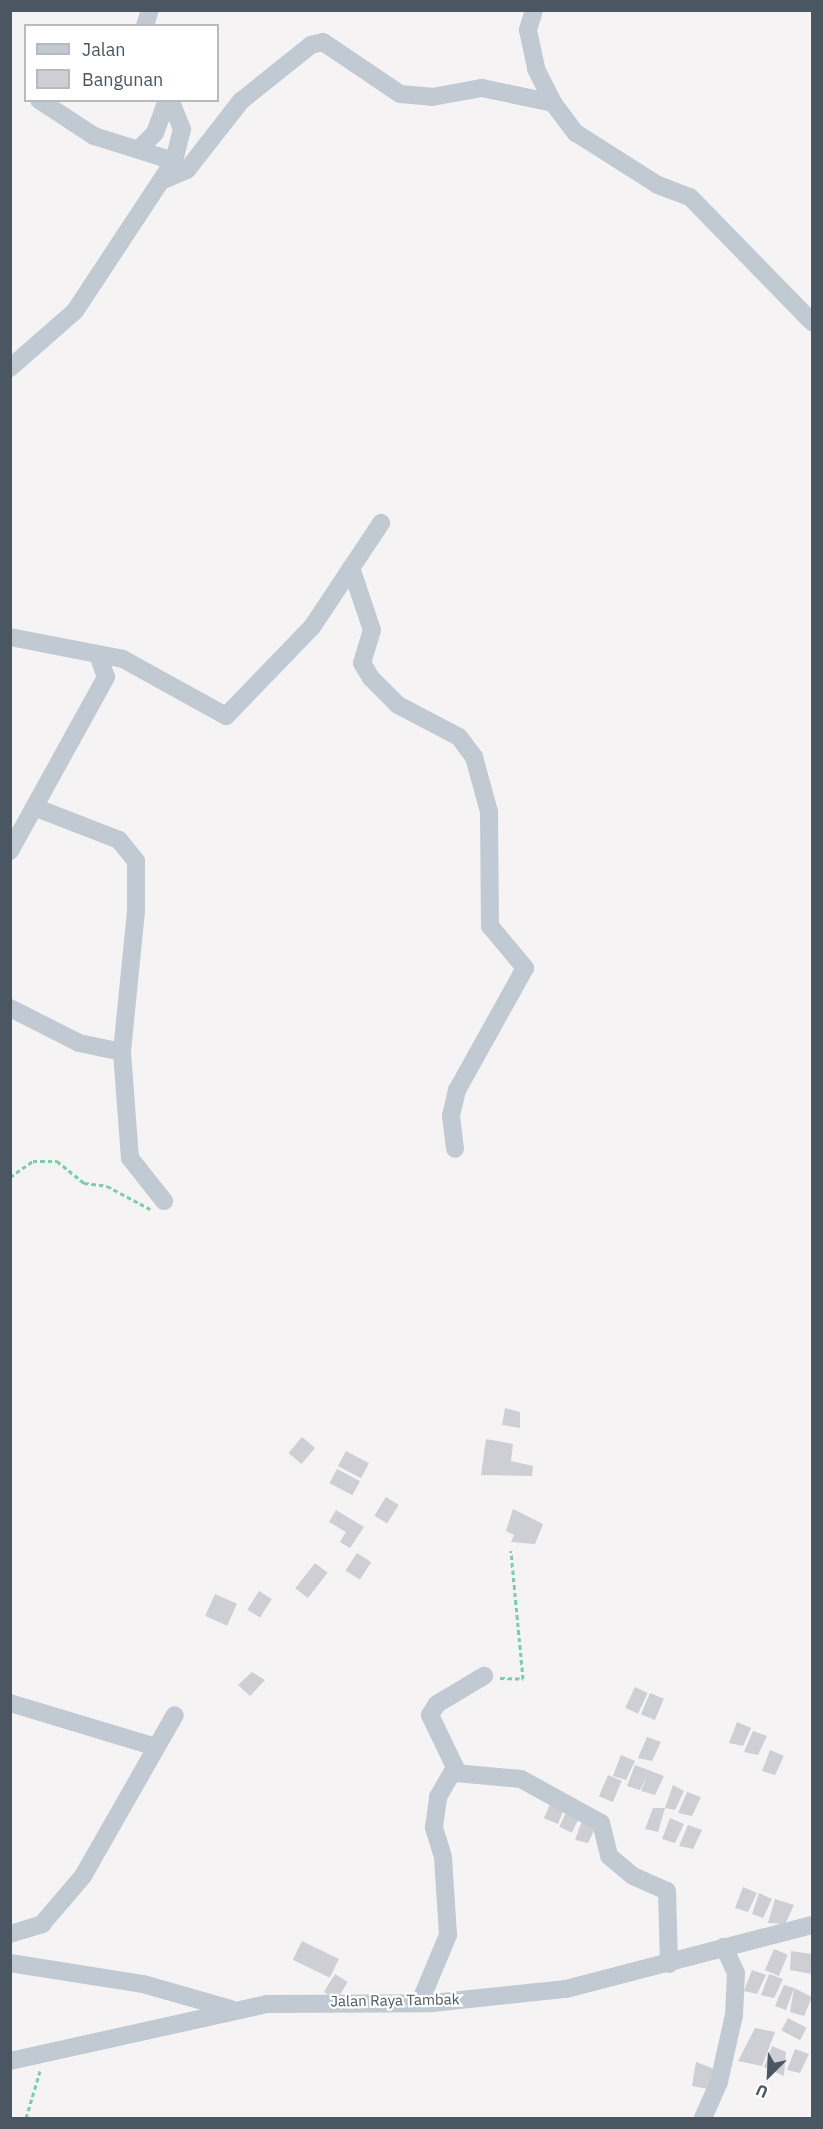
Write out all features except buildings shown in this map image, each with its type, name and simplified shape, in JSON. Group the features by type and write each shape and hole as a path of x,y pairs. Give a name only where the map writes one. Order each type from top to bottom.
{"street":[{"path":"534,10 528,30 536,69 553,104 576,133 658,185 699,204 720,232 813,322"},
{"path":"161,181 187,170 241,101 311,45 323,42 400,94 432,97 482,88 553,104"},
{"path":"42,102 94,136 140,148 174,161"},
{"path":"140,148 155,133 168,102"},
{"path":"10,368 75,311 174,161 182,129 170,102"},
{"path":"10,638 99,658 123,659 226,716 312,627 381,523"},
{"path":"351,568 372,630 362,663 371,678 398,705 459,737 474,758 489,812 490,926 525,968 457,1090 451,1116 455,1149"},
{"path":"10,851 106,677 99,658"},
{"path":"34,807 118,840 136,861 136,911 122,1052 130,1158 164,1201"},
{"path":"10,1008 79,1043 122,1052"},
{"path":"455,1773 430,1715 438,1704 484,1676"},
{"path":"10,1703 156,1747"},
{"path":"10,1934 42,1924 83,1876 175,1715"},
{"path":"455,1773 521,1779 601,1823 609,1856 633,1876 667,1891 669,1964"},
{"path":"420,2002 448,1935 443,1857 434,1827 438,1797 455,1773"},
{"name":"Jalan Raya Tambak","path":"10,2061 235,2010 309,2001 420,2002 566,1989 813,1925"},
{"path":"703,2118 719,2082 735,2015 736,1973 724,1947"},
{"path":"10,1963 144,1984 235,2010"}],"path":[{"path":"10,1177 33,1161 57,1161 84,1183 107,1186 127,1201 152,1210 164,1201"},
{"path":"484,1676 523,1679 511,1551"},
{"path":"26,2118 45,2052"}]}
